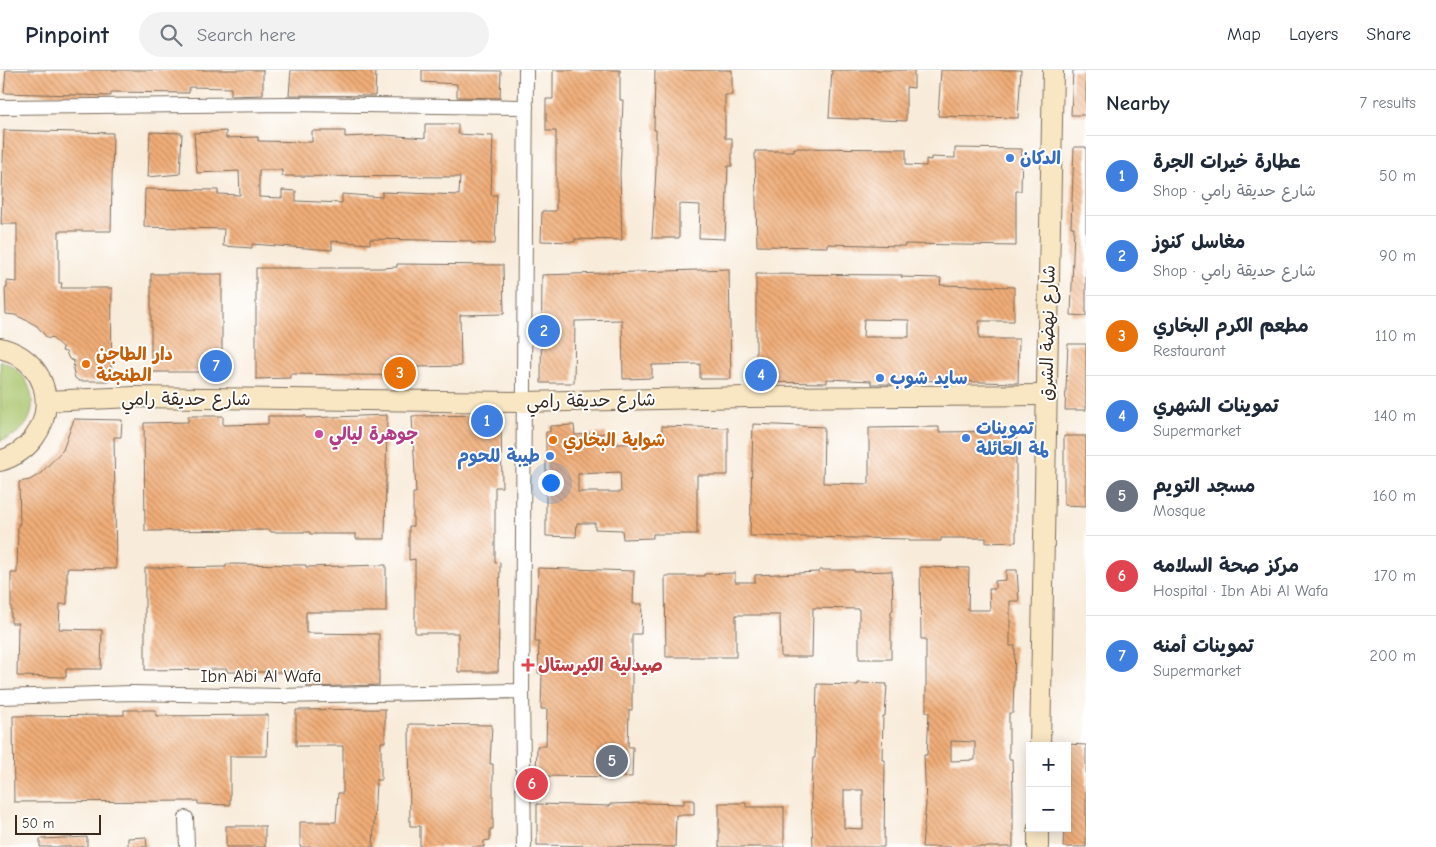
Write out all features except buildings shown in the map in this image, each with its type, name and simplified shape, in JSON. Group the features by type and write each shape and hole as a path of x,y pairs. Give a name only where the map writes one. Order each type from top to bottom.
{"street":[{"path":"524,847 522,690 526,70"},
{"name":"شارع نهضة الشرق","path":"1040,742 1053,70"},
{"path":"0,107 285,104 526,107"},
{"path":"0,348 12,351 30,363 41,380 46,401 44,423 32,442 15,456 0,461"},
{"name":"شارع حديقة رامي","path":"46,401 134,398 524,402 748,397 1046,395"},
{"name":"Ibn Abi Al Wafa","path":"0,697 132,693 279,696 522,690"},
{"path":"186,818 187,847"},
{"path":"1038,832 1038,847"}],"green space":[{"path":"0,361 17,369 23,376 31,393 32,403 26,425 16,434 0,441"}],"place":[{"name":"الدكان","path":"1010,158"},
{"name":"مغاسل كنوز","path":"544,331"},
{"name":"دار الطاجن الطنجنة","path":"86,364"},
{"name":"تموينات أمنه","path":"216,366"},
{"name":"مطعم الكرم البخاري","path":"400,373"},
{"name":"تموينات الشهري","path":"761,375"},
{"name":"سايد شوب","path":"880,378"},
{"name":"عطارة خيرات الجرة","path":"487,421"},
{"name":"جوهرة ليالي","path":"319,434"},
{"name":"تموينات لمة العائلة","path":"966,438"},
{"name":"شواية البخاري","path":"553,440"},
{"name":"طيبة للحوم","path":"550,456"},
{"name":"صيدلية الكيرستال","path":"528,665"},
{"name":"مسجد التويم","path":"612,761"},
{"name":"مركز صحة السلامه","path":"532,784"}]}
